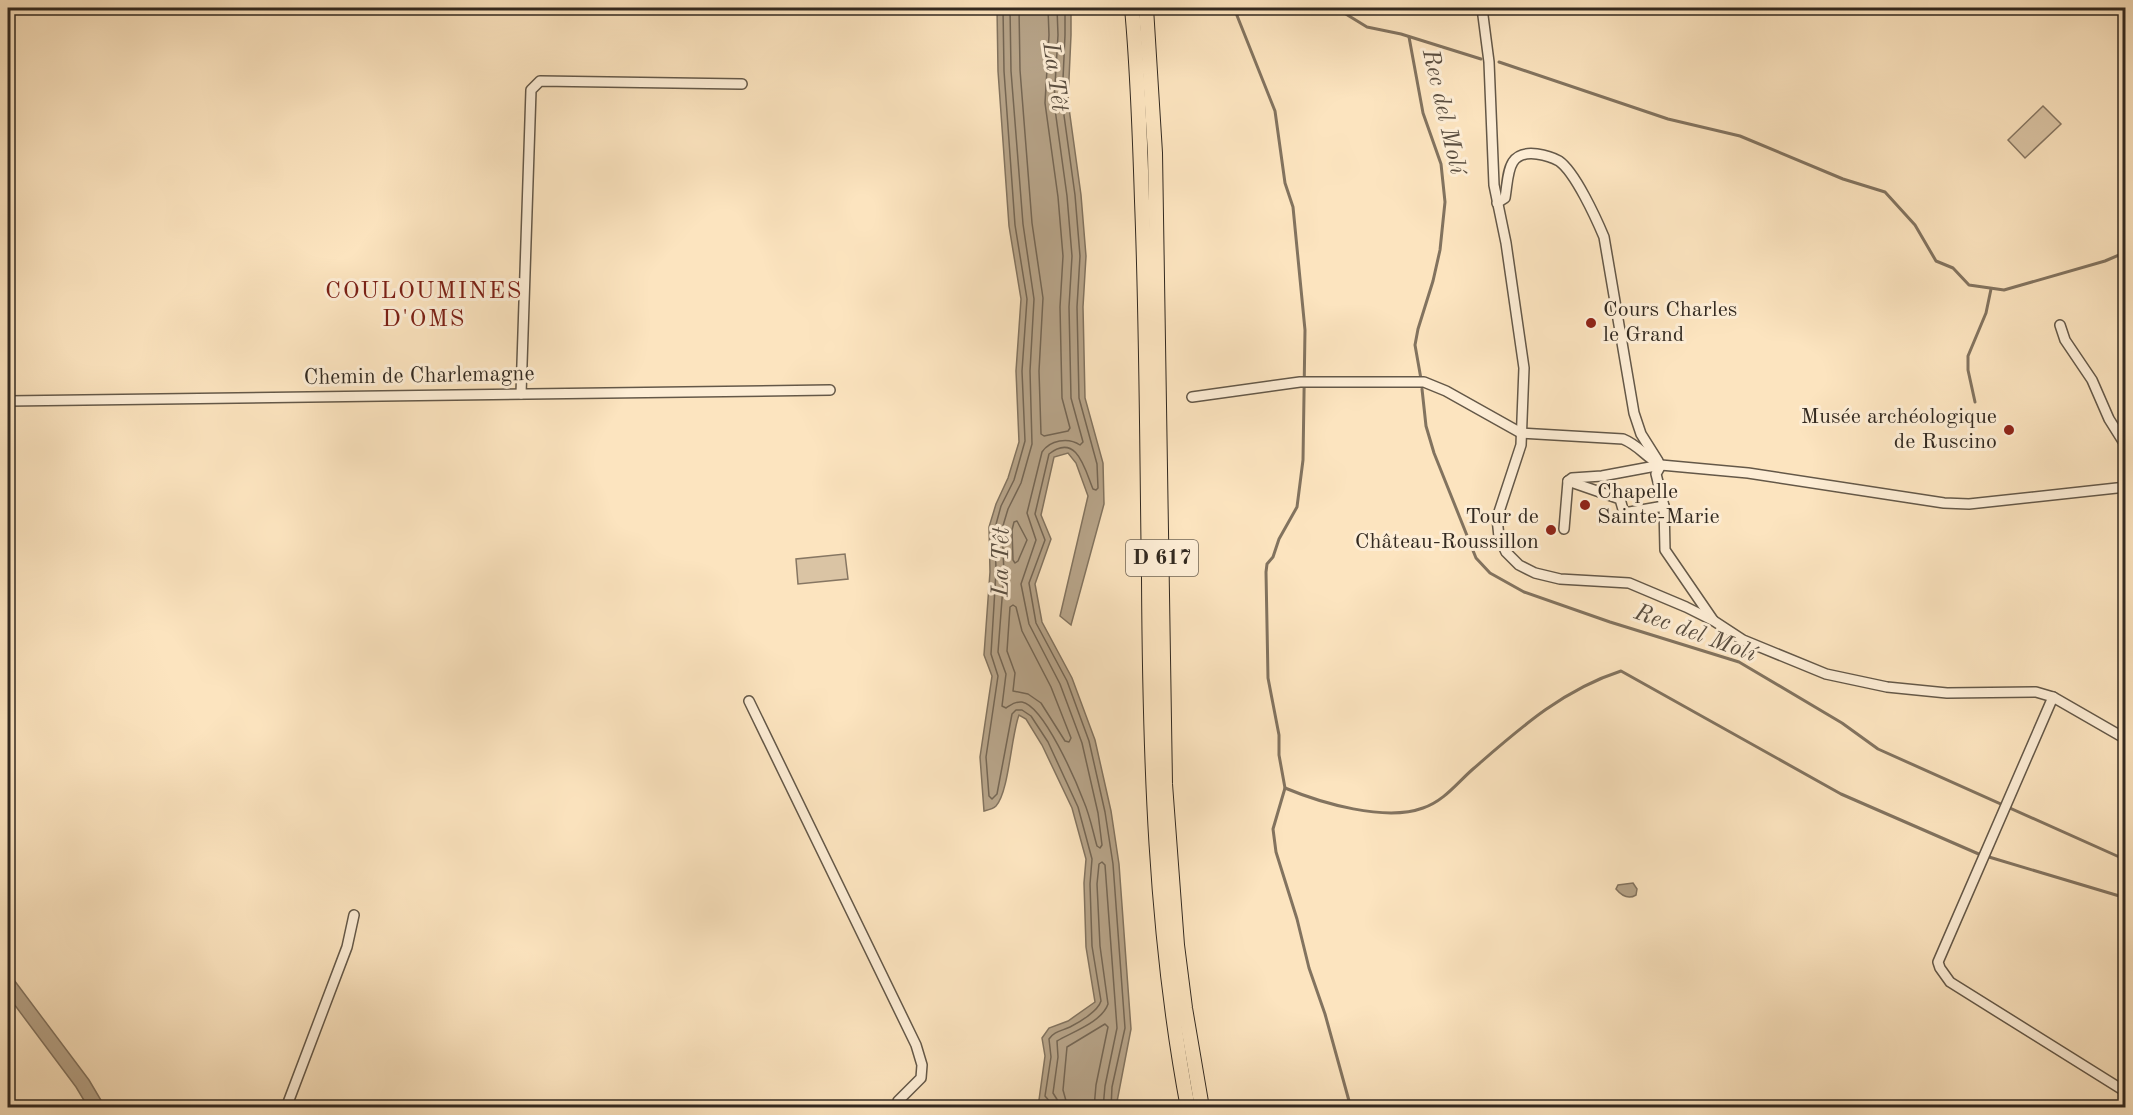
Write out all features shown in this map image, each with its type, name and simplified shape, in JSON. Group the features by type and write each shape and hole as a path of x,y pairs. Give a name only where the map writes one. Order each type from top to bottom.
{"highway":[{"name":"D 617","path":"1132,8 1137,57 1146,307 1149,673 1153,800 1158,889 1167,977 1188,1107"},
{"name":"D 617","path":"1146,8 1155,164 1166,784 1177,945 1202,1107"}],"street":[{"path":"1482,8 1489,62 1494,185 1506,243 1524,368 1521,445 1497,518 1499,537 1506,552 1519,565 1534,573 1560,579 1629,583 1676,602 1714,621 1743,640 1826,674 1887,687 1947,693 2036,692 2053,698 2126,739"},
{"path":"521,394 531,90 540,81 742,84"},
{"path":"1497,203 1505,198 1511,164 1517,156 1525,152 1544,154 1560,161 1570,173 1596,217 1604,237 1634,413 1641,434 1660,465"},
{"path":"2060,325 2065,340 2092,380 2109,419 2126,446"},
{"path":"1192,397 1308,382 1421,382 1446,391 1521,434 1623,439 1636,445 1652,461 1660,465"},
{"name":"Chemin de Charlemagne","path":"8,401 830,390"},
{"path":"1660,465 1656,474 1664,506 1665,550 1714,621"},
{"path":"1568,481 1572,478 1602,476 1660,465 1748,473 1944,503 1969,504 2126,487"},
{"path":"1568,481 1620,499 1624,513 1664,506"},
{"path":"1564,529 1568,481"},
{"path":"2053,698 1938,962 1950,982 2126,1092"},
{"path":"749,701 916,1045 922,1065 921,1078 898,1101 897,1107"},
{"path":"286,1107 347,947 354,915"}],"shaded area":[{"path":"2043,106 2061,124 2025,158 2008,140"},
{"path":"845,554 848,579 798,584 796,559"}],"water":[{"name":"La Têt","path":"997,8 1071,8 1068,101 1081,195 1086,256 1083,307 1085,398 1103,463 1104,504 1071,625 1060,616 1088,496 1076,463 1068,453 1054,457 1041,515 1051,539 1035,584 1042,622 1072,678 1095,740 1111,811 1119,864 1131,1029 1116,1107 1048,1107 1039,1100 1045,1056 1042,1038 1049,1028 1068,1021 1095,1002 1086,947 1084,883 1086,859 1072,808 1042,745 1026,719 1019,715 1004,789 995,807 984,811 980,757 992,676 984,655 990,572 989,527 1019,442 1016,371 1021,299 1009,226 998,71"},
{"path":"1633,883 1637,889 1636,895 1625,896 1616,889 1618,885"},
{"path":"8,972 89,1080 105,1107 88,1107 76,1087 8,996"}],"waterway":[{"path":"1234,8 1275,111 1285,183 1293,207 1305,330 1303,460 1297,507 1279,539 1273,557 1267,564 1266,572 1268,678 1279,735 1279,755 1285,788 1273,829 1276,852 1351,1108"},
{"name":"Rec del Molí","path":"1336,8 1367,27 1401,34 1481,59"},
{"name":"Rec del Molí","path":"1409,37 1423,113 1441,164 1445,202 1440,250 1415,345 1421,379"},
{"path":"1499,62 1668,119 1740,136 1843,179 1885,192 1915,225 1936,261 1953,268 1969,285 2004,290 2105,261 2126,252"},
{"path":"1975,402 1968,370 1968,356 1986,313 1991,289"},
{"name":"Rec del Molí","path":"1422,389 1426,426 1434,453 1476,558 1490,573 1524,592 1610,622 1739,662 1842,723 1878,749 2126,860"},
{"path":"1285,788 1334,805 1372,812 1408,812 1423,808 1444,796 1490,754 1542,712 1579,689 1621,671 1841,794 1981,855"},
{"path":"1989,857 2126,898"}],"place":[{"name":"Cours Charles le Grand","path":"1591,323"},
{"name":"Musée archéologique de Ruscino","path":"2009,430"},
{"name":"Chapelle Sainte-Marie","path":"1585,505"},
{"name":"Tour de Château-Roussillon","path":"1551,530"}],"district":[{"name":"COULOUMINES D'OMS","path":"424,306"}]}
